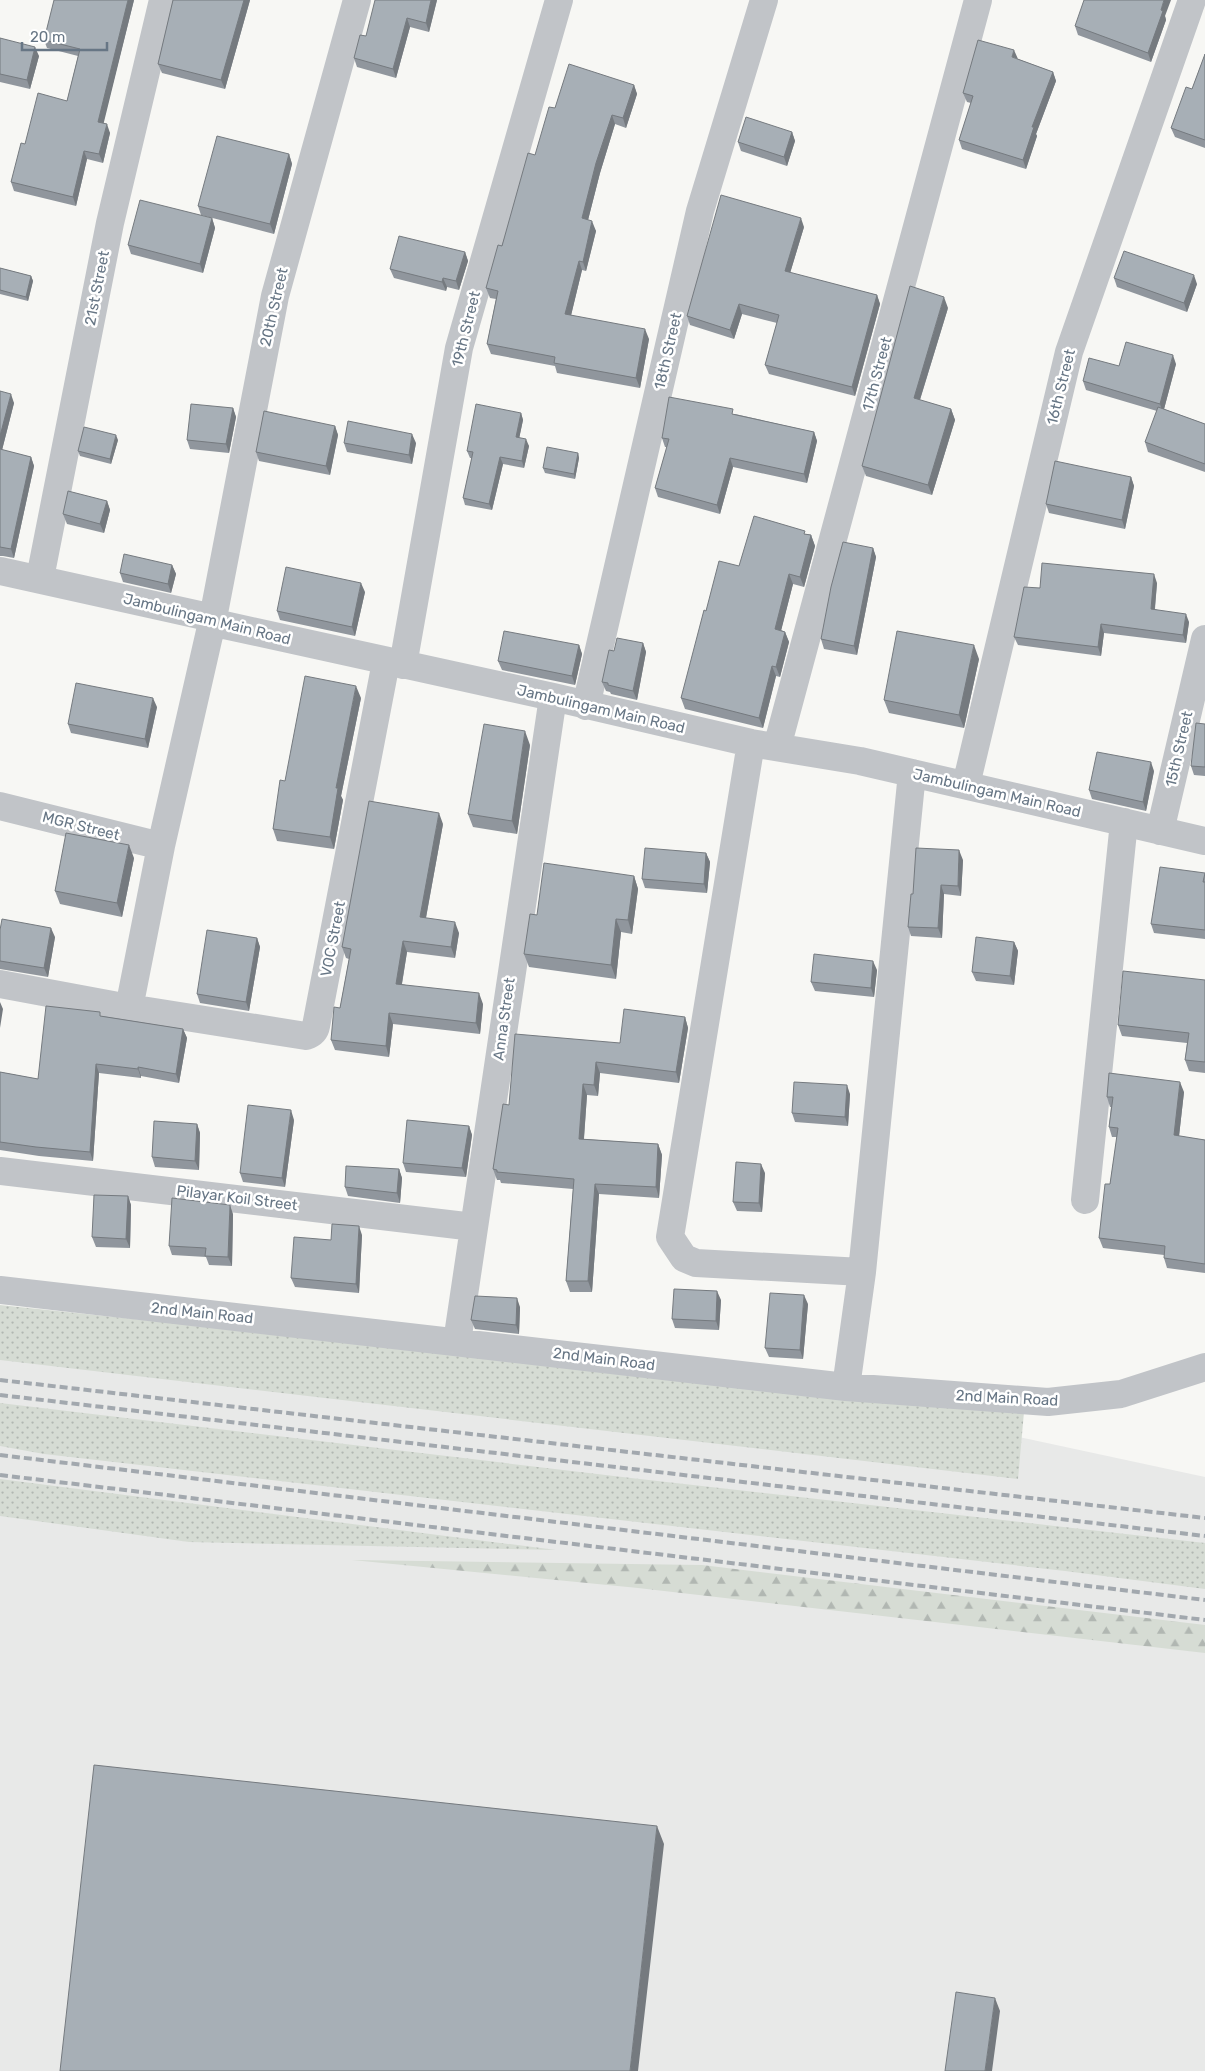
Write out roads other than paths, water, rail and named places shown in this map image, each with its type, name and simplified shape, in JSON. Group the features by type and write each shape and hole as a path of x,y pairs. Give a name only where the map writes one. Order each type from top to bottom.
{"street":[{"name":"21st Street","path":"40,578 110,223 163,0"},
{"name":"20th Street","path":"129,1008 161,846 213,618 275,296 357,0"},
{"name":"19th Street","path":"395,663 460,348 559,0"},
{"name":"18th Street","path":"586,706 700,211 764,0"},
{"name":"17th Street","path":"862,1272 696,1263 684,1258 670,1237 764,745 978,0"},
{"name":"16th Street","path":"966,785 1069,352 1192,0"},
{"name":"Jambulingam Main Road","path":"0,570 213,618 215,623 764,745 860,761 1205,841"},
{"name":"15th Street","path":"1160,831 1205,639"},
{"name":"VOC Street","path":"129,1008 306,1036 315,1031 395,663"},
{"name":"Anna Street","path":"457,1342 553,697"},
{"path":"846,1387 862,1272 912,773"},
{"name":"MGR Street","path":"0,806 161,846"},
{"path":"1085,1200 1124,822"},
{"path":"0,984 129,1008"},
{"name":"Pilayar Koil Street","path":"0,1171 474,1227"},
{"name":"2nd Main Road","path":"0,1290 846,1387 1048,1402 1121,1394 1205,1366"}],"railway":[{"path":"0,1380 1205,1518"},
{"path":"0,1395 1205,1536"},
{"path":"0,1455 1205,1600"},
{"path":"0,1475 1205,1620"}]}
